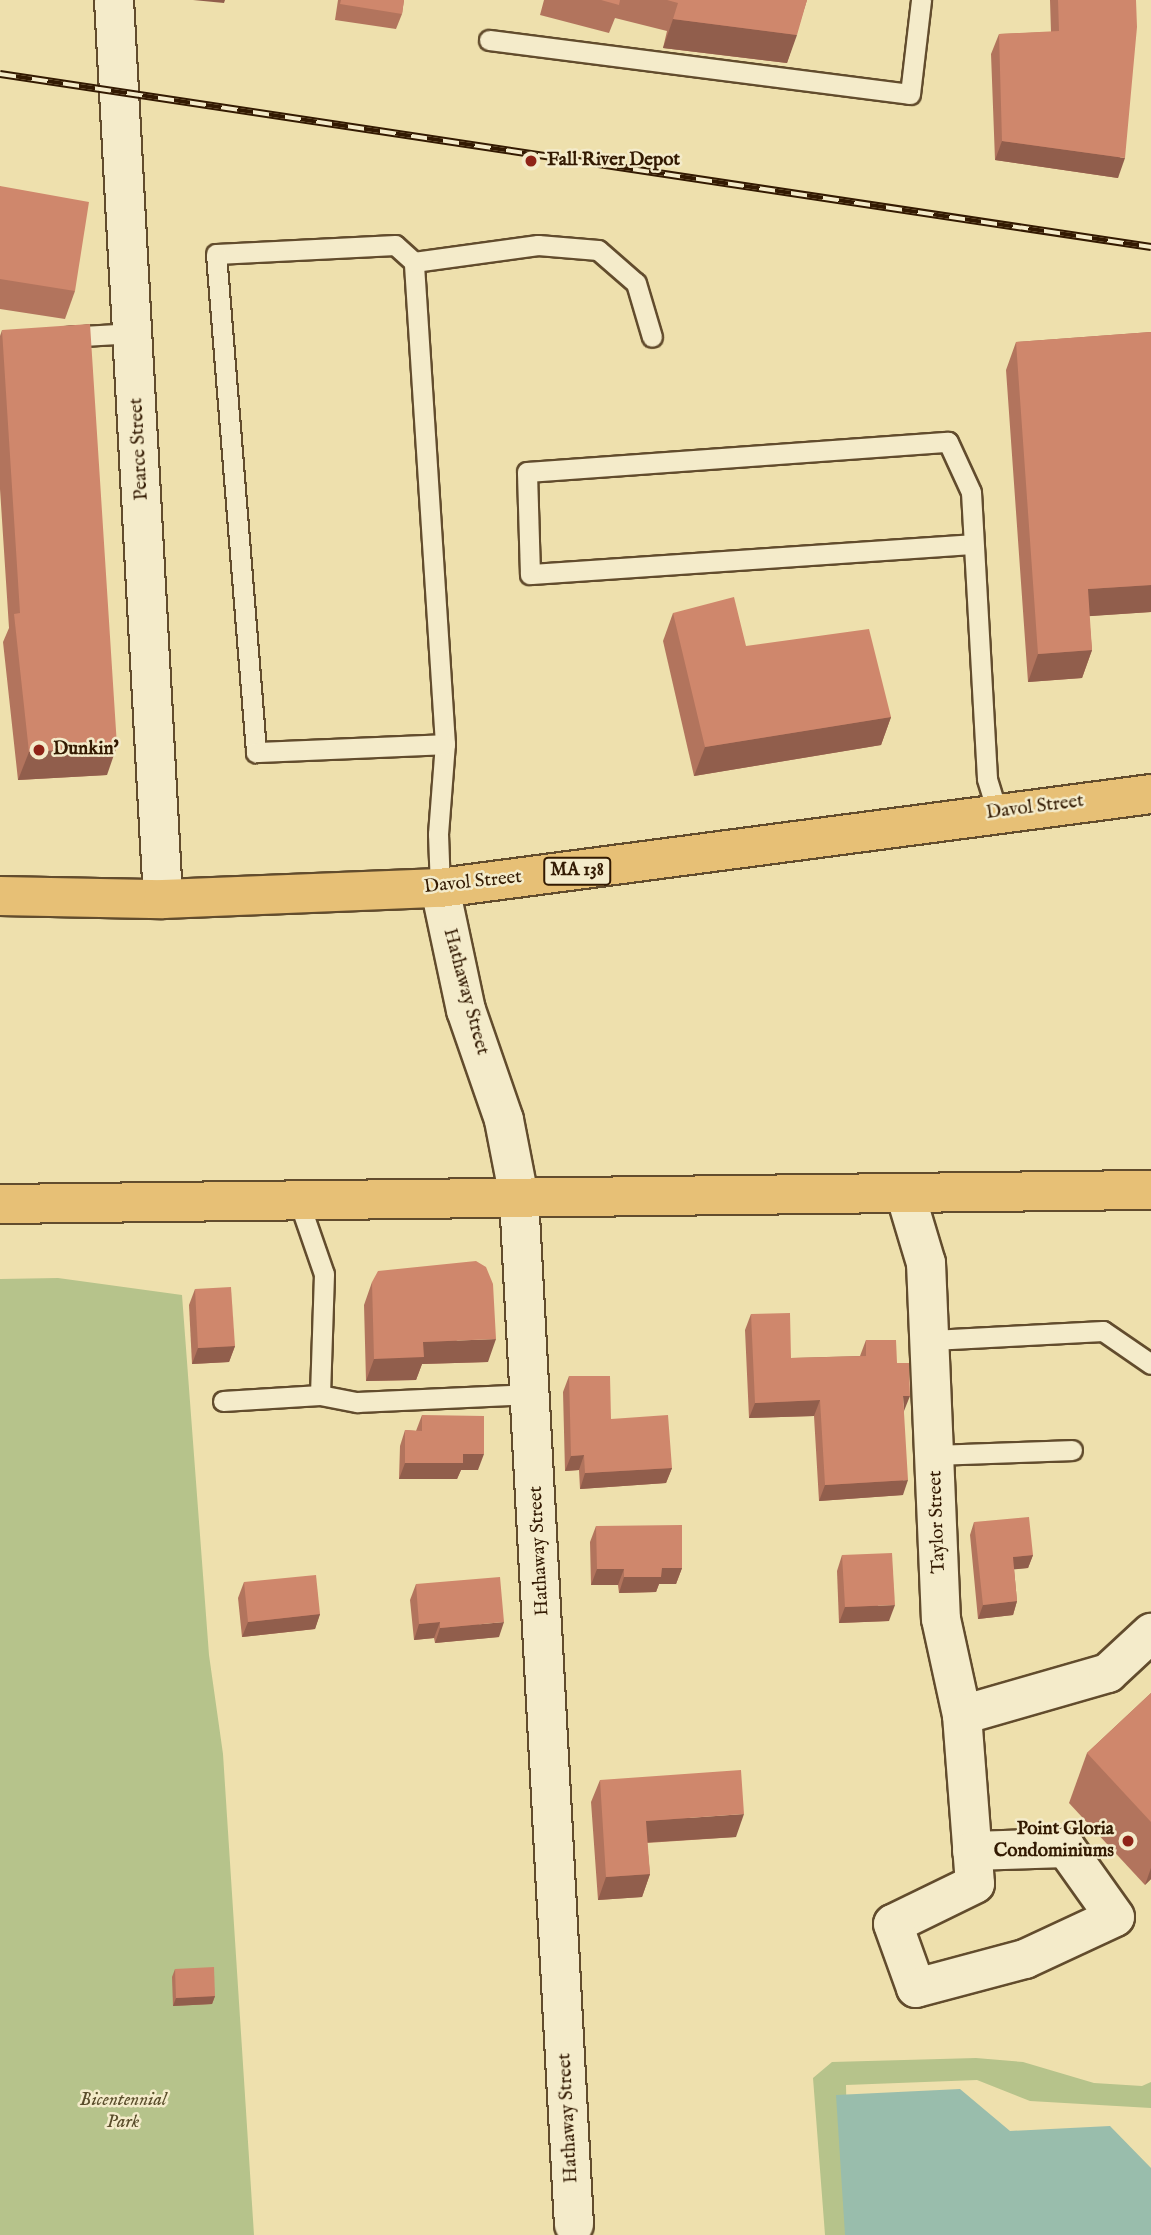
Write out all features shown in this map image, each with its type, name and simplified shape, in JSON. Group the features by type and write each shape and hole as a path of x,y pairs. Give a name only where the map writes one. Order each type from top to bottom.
{"highway":[{"name":"Davol Street","path":"0,896 163,899 440,888 997,812 1151,794"},
{"path":"0,1204 1151,1190"}],"street":[{"name":"Pearce Street","path":"114,0 163,899"},
{"name":"Hathaway Street","path":"440,888 466,1010 504,1120 519,1197 532,1394 574,2225"},
{"name":"Taylor Street","path":"905,1193 926,1263 932,1340 941,1619 962,1715 972,1851 975,1884 893,1924 916,1988 1025,1959 1115,1917 1066,1848 972,1851"},
{"path":"962,1715 1108,1673 1151,1633"}],"lane":[{"path":"489,40 910,94 921,0"},
{"path":"440,888 438,834 445,744 414,262 395,245 216,254 256,752 445,744"},
{"path":"414,262 538,245 598,250 636,283 652,337"},
{"path":"50,337 134,332"},
{"path":"973,544 530,574 527,472 948,442 971,492 987,779 997,812"},
{"path":"298,1199 324,1275 320,1395"},
{"path":"932,1340 1103,1331 1151,1364"},
{"path":"223,1401 320,1395 357,1402 532,1394"},
{"path":"936,1455 1072,1450"}],"green space":[{"name":"Bicentennial Park","path":"58,1278 182,1295 209,1655 223,1754 254,2235 0,2235 0,1279"},
{"path":"976,2058 1023,2062 1094,2083 1142,2086 1151,2082 1151,2108 1030,2101 977,2080 846,2085 849,2235 825,2235 813,2078 832,2062"}],"shaded area":[{"path":"960,2089 1010,2131 1110,2126 1151,2168 1151,2235 845,2235 836,2095"}],"building":[{"path":"341,0 404,0 402,14 340,4"},
{"path":"601,0 620,0 619,5"},
{"path":"667,0 807,0 797,35 673,19 678,3"},
{"path":"1058,0 1136,0 1137,27 1125,158 1002,141 999,34 1059,31"},
{"path":"0,186 89,202 75,291 0,279"},
{"path":"90,324 117,746 29,752 14,614 20,613 2,330"},
{"path":"1151,332 1151,585 1088,589 1092,650 1038,654 1016,342"},
{"path":"734,597 746,646 869,629 891,717 705,747 673,613"},
{"path":"476,1261 486,1267 493,1284 496,1339 423,1342 424,1357 374,1359 372,1282 378,1271"},
{"path":"231,1287 235,1346 198,1348 195,1289"},
{"path":"790,1313 791,1358 866,1356 866,1340 896,1340 897,1363 909,1363 910,1396 903,1396 908,1480 825,1485 820,1400 755,1403 751,1314"},
{"path":"569,1376 610,1376 611,1419 668,1415 672,1468 585,1473 584,1455 571,1456"},
{"path":"422,1415 484,1416 484,1454 463,1454 463,1463 405,1463 405,1430 422,1431"},
{"path":"1029,1517 1033,1555 1013,1557 1017,1601 983,1605 974,1522"},
{"path":"682,1525 682,1568 662,1568 661,1577 624,1577 624,1569 597,1569 596,1526"},
{"path":"892,1553 895,1605 845,1607 842,1555"},
{"path":"316,1575 320,1614 248,1622 244,1582"},
{"path":"500,1577 504,1622 440,1628 440,1622 419,1624 416,1584"},
{"path":"1151,1693 1151,1822 1087,1753"},
{"path":"741,1770 744,1814 646,1821 650,1874 606,1877 600,1780"},
{"path":"214,1967 215,1996 176,1998 175,1969"}],"railway":[{"path":"0,74 1151,247"}],"place":[{"name":"Fall River Depot","path":"531,161"},
{"name":"Dunkin'","path":"39,750"},
{"name":"Point Gloria Condominiums","path":"1128,1841"}]}
